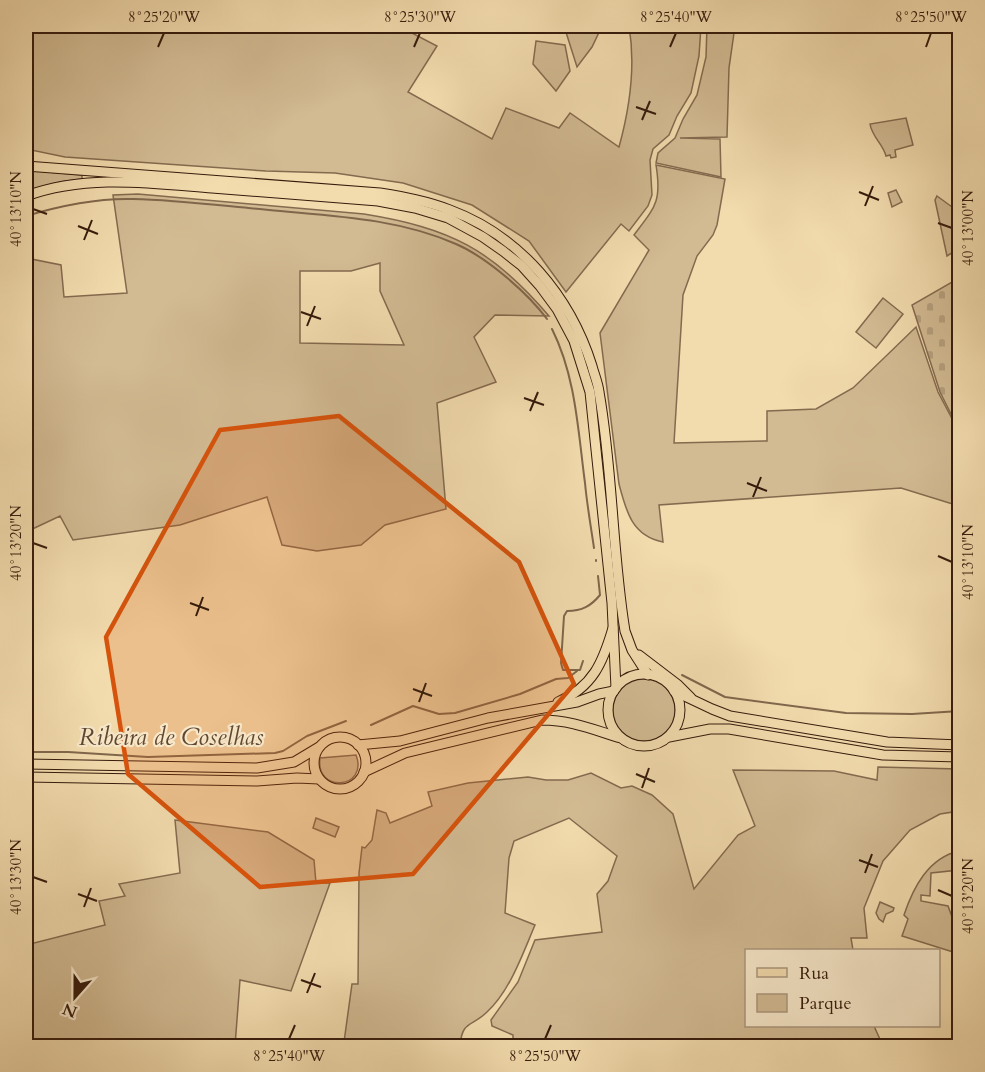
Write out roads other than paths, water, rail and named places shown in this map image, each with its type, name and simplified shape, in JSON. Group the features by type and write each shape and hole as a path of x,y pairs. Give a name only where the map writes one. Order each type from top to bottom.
{"main road":[{"path":"26,161 44,166"},
{"path":"26,166 380,193 417,199 452,210 488,228 508,242 528,259 564,303 583,337 599,390 623,621 632,650 648,675"},
{"path":"26,196 47,188 88,182 131,182 378,201 415,208 448,218 503,250 522,266 557,309 574,342 590,392 613,628 615,690"},
{"path":"542,708 565,699 583,687 599,668 613,628"},
{"path":"632,650 677,684 694,701"},
{"path":"621,738 613,728 609,716 609,703 615,690 630,677 648,675 658,677 667,683 679,702 680,715 669,737"},
{"path":"358,745 400,741 488,718 577,702 615,690"},
{"path":"674,691 730,716 887,742 956,744"},
{"path":"26,777 257,781 297,777 319,779 331,788 347,788 354,784 364,772 405,753 542,720 560,720 579,724 642,746 657,744 669,737 710,729 729,729 883,754 957,757"},
{"path":"26,764 256,768 294,762 331,739 339,737 351,740 358,745 365,758 364,772"},
{"path":"319,747 314,763 319,779"}],"waterway":[{"path":"26,216 79,203 133,199 316,214 388,223 434,235 480,257 529,298 547,319"},
{"path":"552,329 566,366 575,404 594,548"},
{"path":"583,661 580,670 563,670 561,663 564,616 567,611 586,607 600,595 598,576"},
{"name":"Ribeira de Coselhas","path":"371,725 413,706 439,714 455,713 520,694 556,679 568,678 577,671"},
{"name":"Ribeira de Coselhas","path":"682,675 725,697 846,713 912,714 960,711"},
{"name":"Ribeira de Coselhas","path":"26,752 148,757 275,753 283,751 307,736 346,721"}]}
